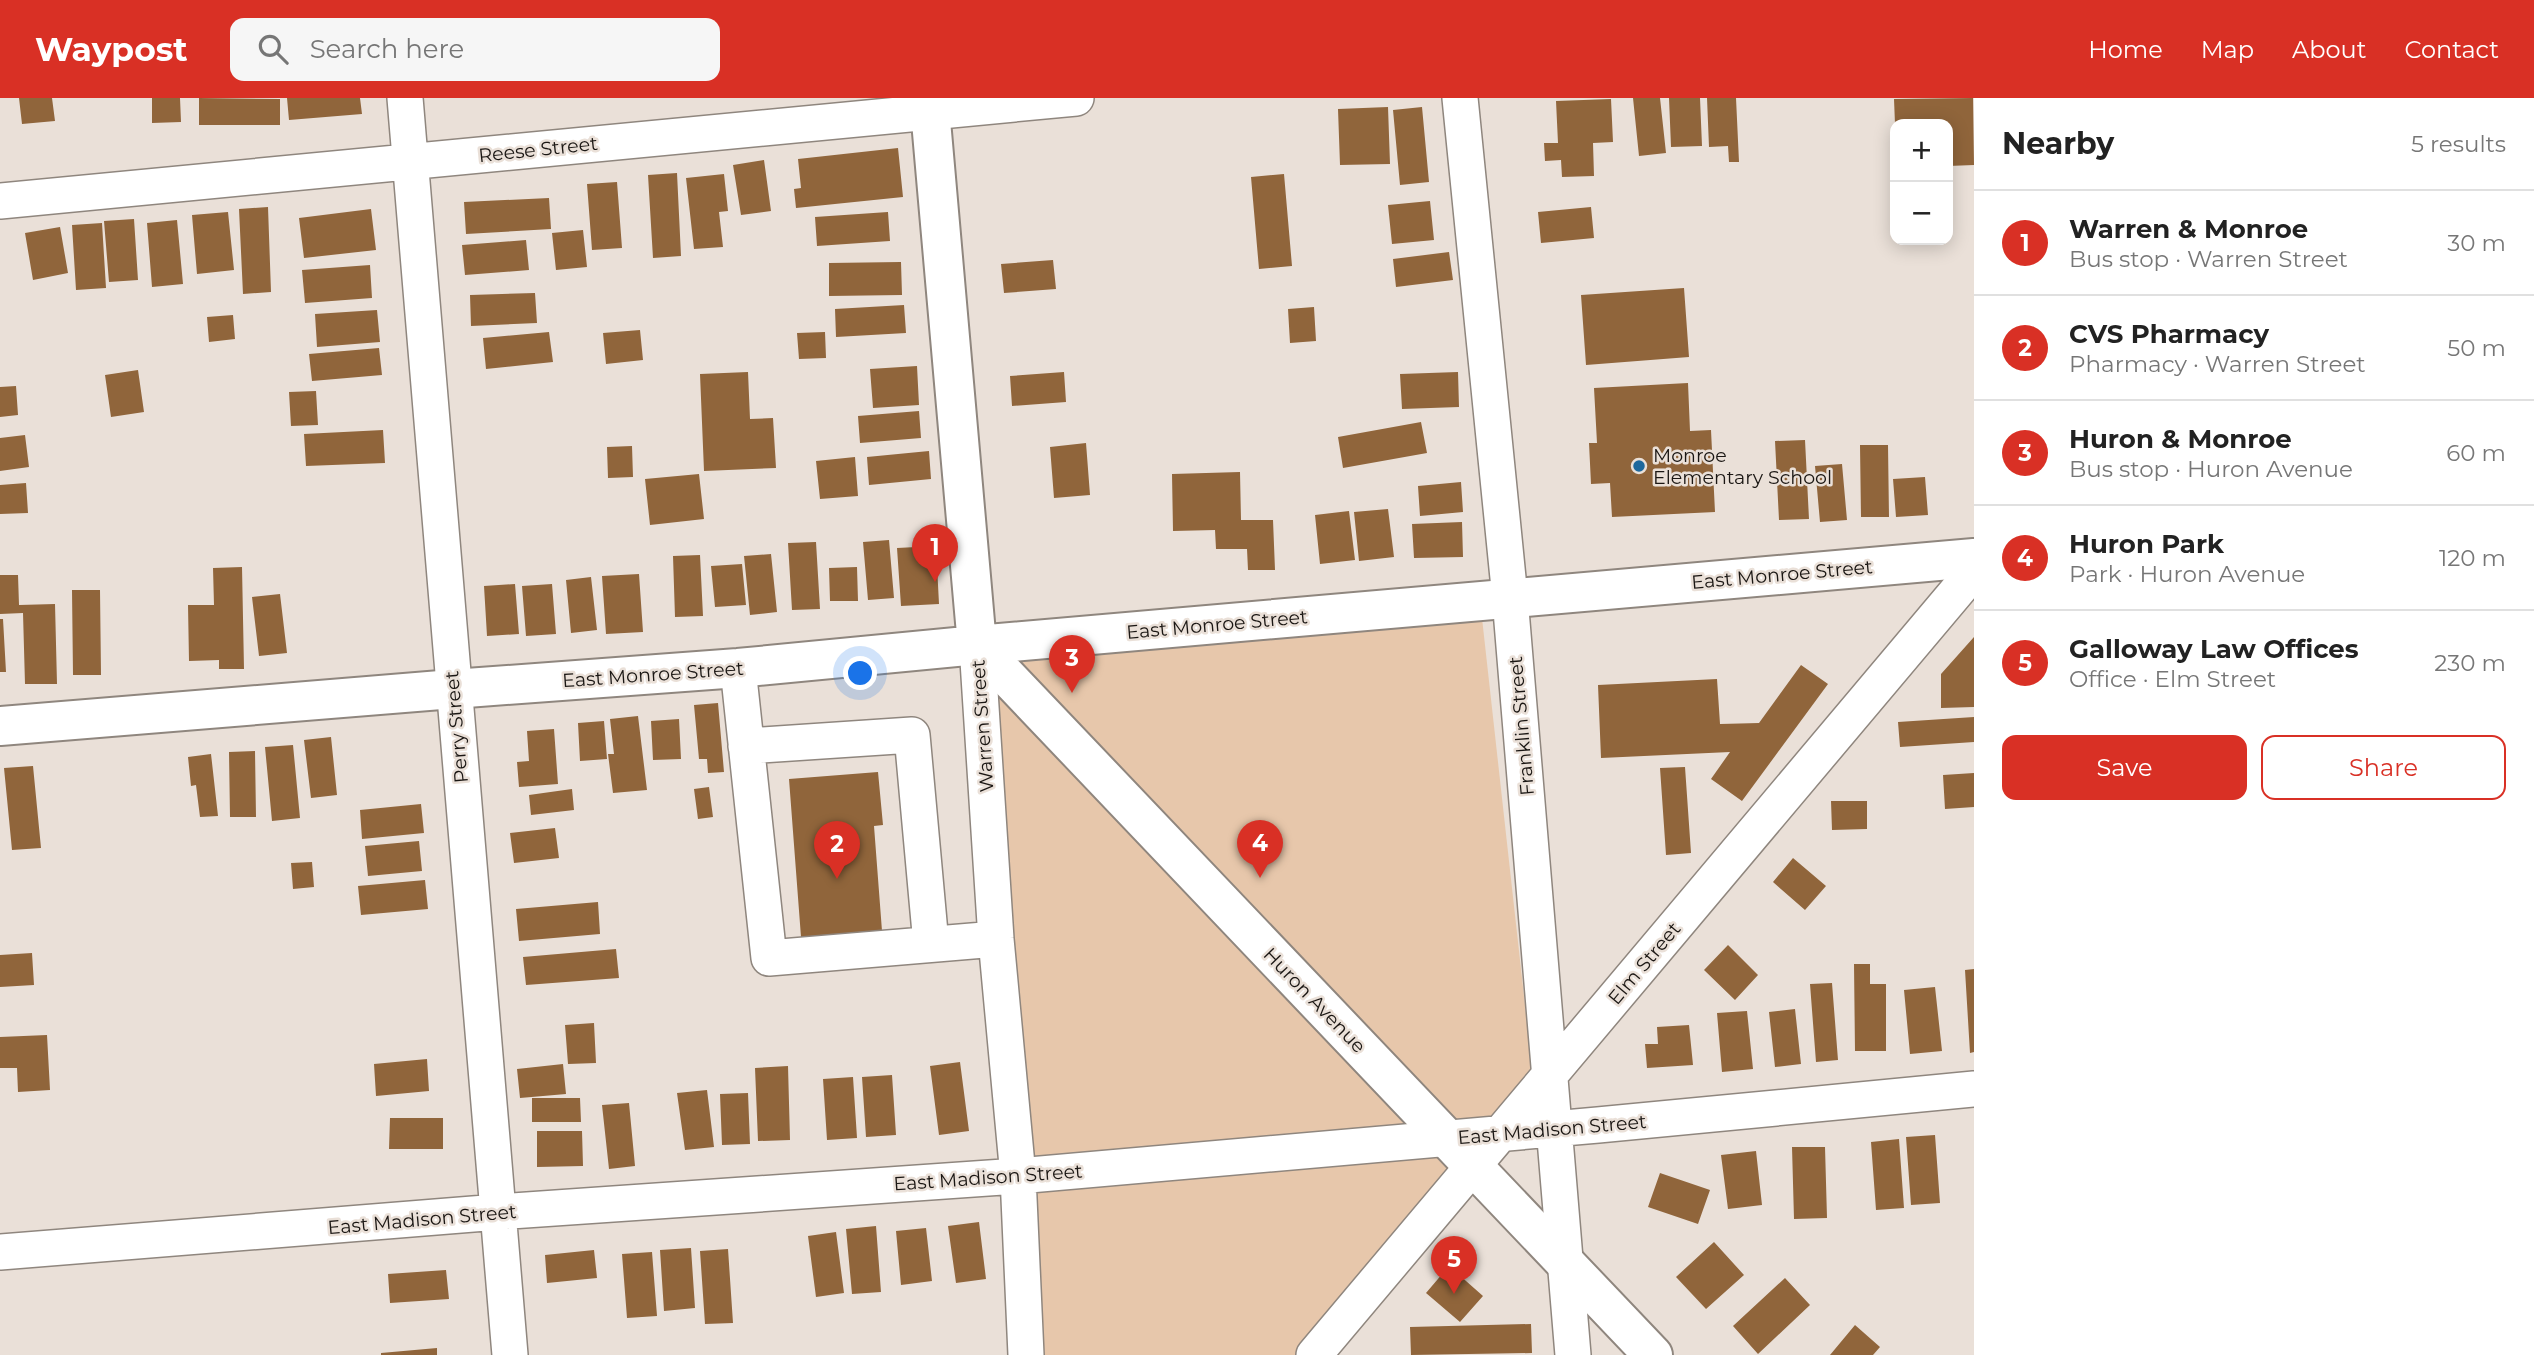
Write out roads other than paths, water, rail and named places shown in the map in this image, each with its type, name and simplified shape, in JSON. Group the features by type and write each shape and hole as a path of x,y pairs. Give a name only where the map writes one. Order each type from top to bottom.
{"main road":[{"name":"Warren Street","path":"929,105 977,645"},
{"name":"East Monroe Street","path":"0,726 738,668 1974,558"},
{"name":"Huron Avenue","path":"977,645 1653,1355"}],"street":[{"name":"Perry Street","path":"405,98 510,1355"},
{"name":"Reese Street","path":"0,201 410,162 929,105 1076,98"},
{"name":"Franklin Street","path":"1460,98 1510,598 1573,1355"},
{"name":"Elm Street","path":"1314,1355 1974,571"},
{"name":"Warren Street","path":"977,645 996,939 1018,1176 1027,1355"},
{"path":"738,668 769,958 996,939"},
{"path":"746,746 912,734 931,944"},
{"name":"East Madison Street","path":"0,1252 498,1212 1018,1176 1974,1089"}],"place":[{"name":"Monroe Elementary School","path":"1639,466"},
{"name":"Warren & Monroe","path":"935,582"},
{"name":"Huron & Monroe","path":"1072,693"},
{"name":"Huron Park","path":"1260,878"},
{"name":"CVS Pharmacy","path":"837,879"},
{"name":"Galloway Law Offices","path":"1454,1294"}]}
